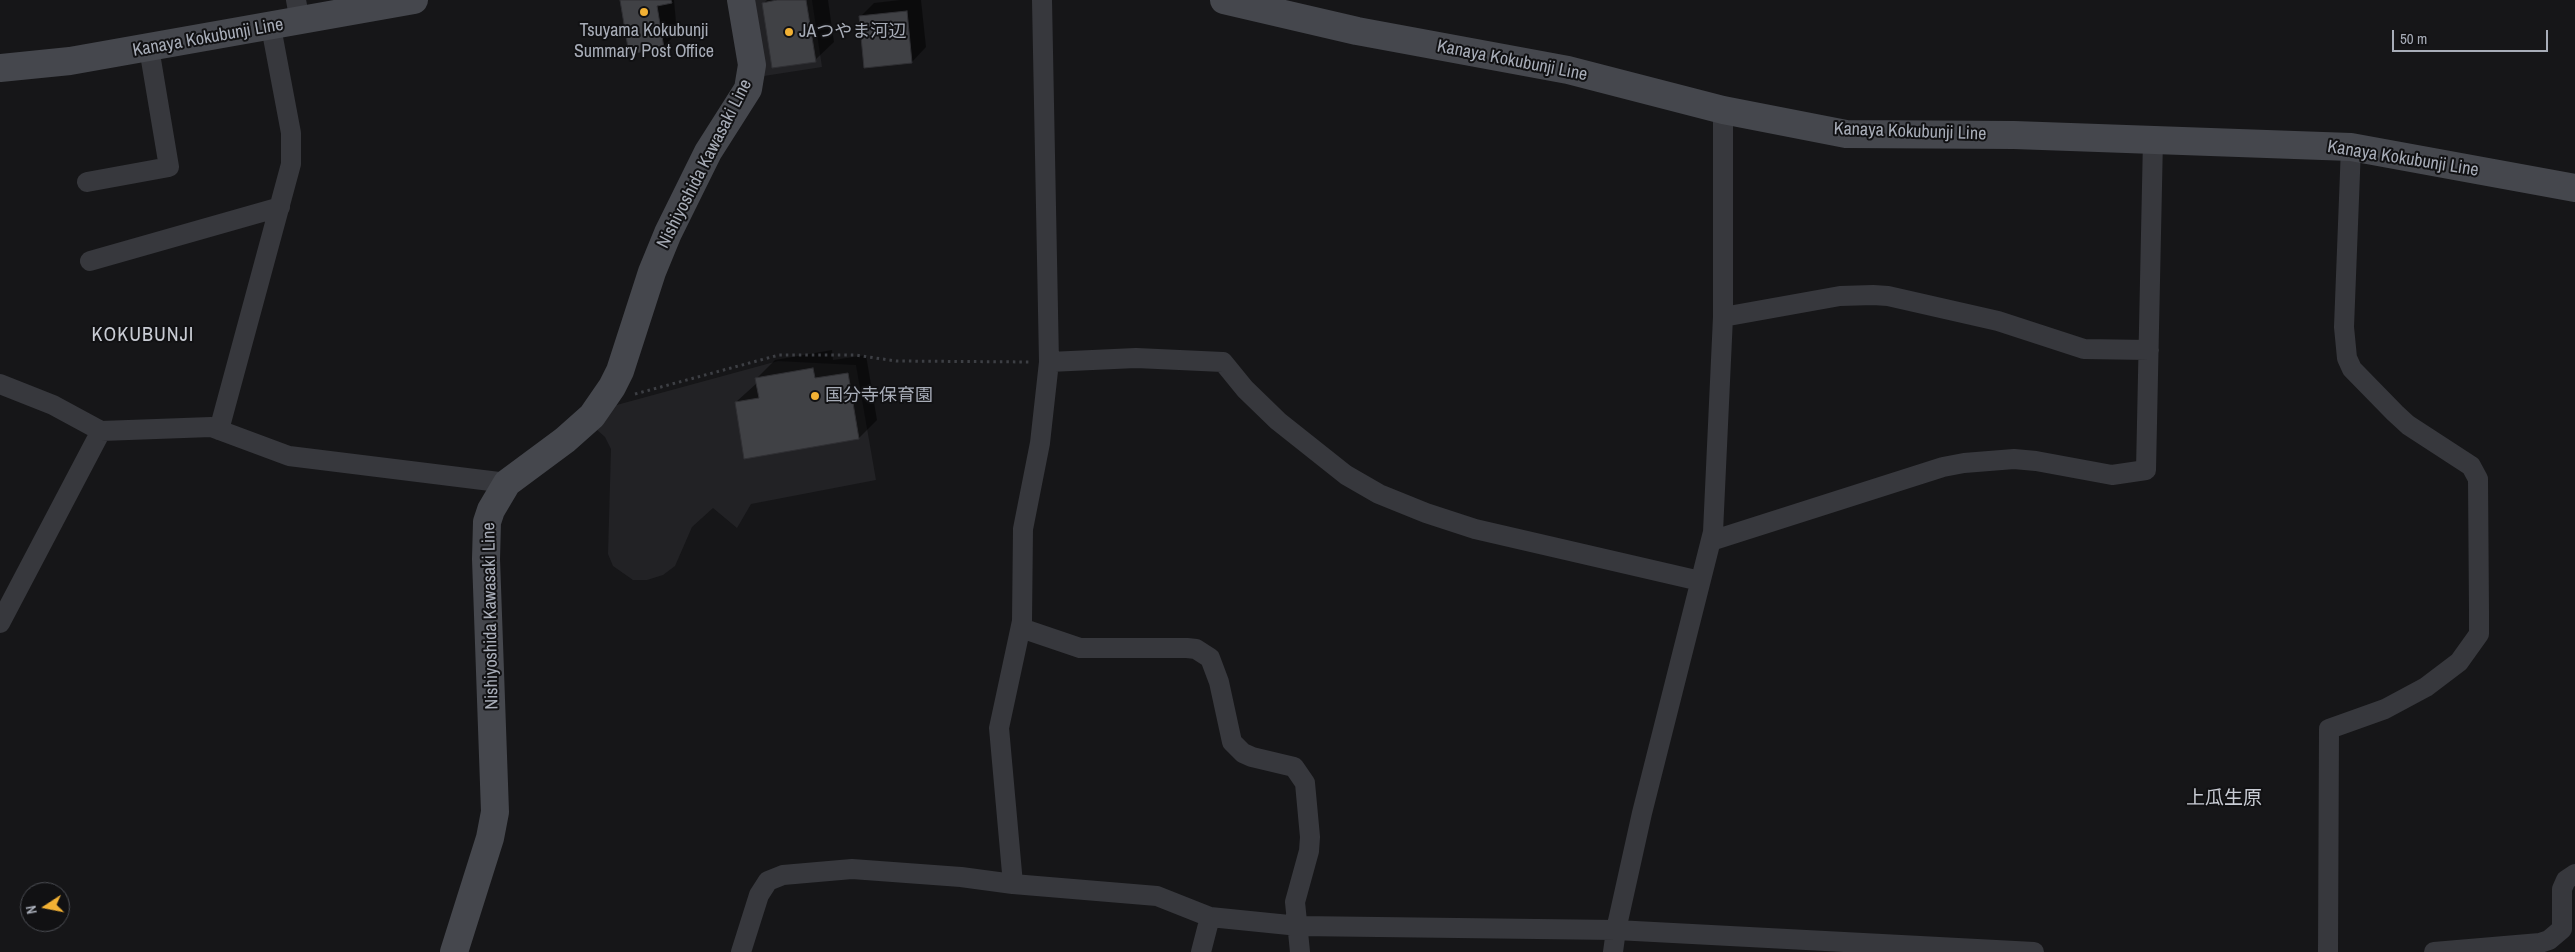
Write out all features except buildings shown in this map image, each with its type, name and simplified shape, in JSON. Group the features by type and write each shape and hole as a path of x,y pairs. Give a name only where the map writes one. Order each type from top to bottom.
{"main road":[{"name":"Kanaya Kokubunji Line","path":"0,68 70,61 271,27 298,11 414,0"},
{"name":"Nishiyoshida Kawasaki Line","path":"454,952 465,910 490,838 495,812 486,537 491,510 507,483 572,434 602,403 620,371 652,272 668,233 708,152 748,89 752,65 742,0"},
{"name":"Kanaya Kokubunji Line","path":"1224,0 1357,31 1568,70 1723,110 1846,134 2014,134 2351,147 2575,188"}],"street":[{"path":"1013,884 999,728 1021,628 1023,529 1040,443 1049,362 1042,0"},
{"path":"220,430 291,164 292,150 271,27"},
{"path":"88,182 169,167 149,48"},
{"path":"1613,952 1616,930 1642,813 1714,523 1723,317 1723,110"},
{"path":"1711,541 1943,467 1964,463 2014,460 2036,461 2112,475 2146,470 2153,139"},
{"path":"2328,952 2329,730 2385,709 2426,688 2459,662 2478,634 2480,611 2478,479 2471,466 2408,425 2395,413 2352,369 2347,358 2344,327 2351,147"},
{"path":"90,261 280,207"},
{"path":"1723,317 1840,296 1888,296 1998,321 2084,348 2149,350"},
{"path":"1049,362 1136,358 1223,362 1245,389 1278,422 1346,474 1379,494 1426,513 1475,529 1700,581"},
{"path":"0,384 53,405 101,431 212,427 289,456 507,483"},
{"path":"1,618 101,431"},
{"path":"1021,628 1080,648 1187,648 1196,649 1210,658 1219,682 1232,742 1252,757 1294,767 1305,783 1309,851 1295,902 1299,926 1300,952"},
{"path":"741,952 759,896 768,881 783,875 852,869 961,877 1013,884 1157,896 1210,917 1299,926 1616,930 2034,952"},
{"path":"2434,952 2540,943 2549,940 2562,929 2562,889 2566,880 2575,874"},
{"path":"1201,952 1210,917"}],"path":[{"path":"602,403 779,355 855,355 896,362 1049,362"}],"shaded area":[{"name":"JAつやま河辺","path":"752,0 812,0 822,67 764,76"},
{"path":"778,361 856,365 876,480 751,504 737,528 713,508 692,527 675,566 663,575 647,580 633,580 613,566 608,554 611,449 605,437 596,429 613,406"}],"place":[{"name":"Tsuyama Kokubunji Summary Post Office","path":"644,12"},
{"name":"JAつやま河辺","path":"789,32"},
{"name":"国分寺保育園","path":"815,396"}],"district":[{"name":"KOKUBUNJI","path":"143,336"},
{"name":"上瓜生原","path":"2224,799"}]}
